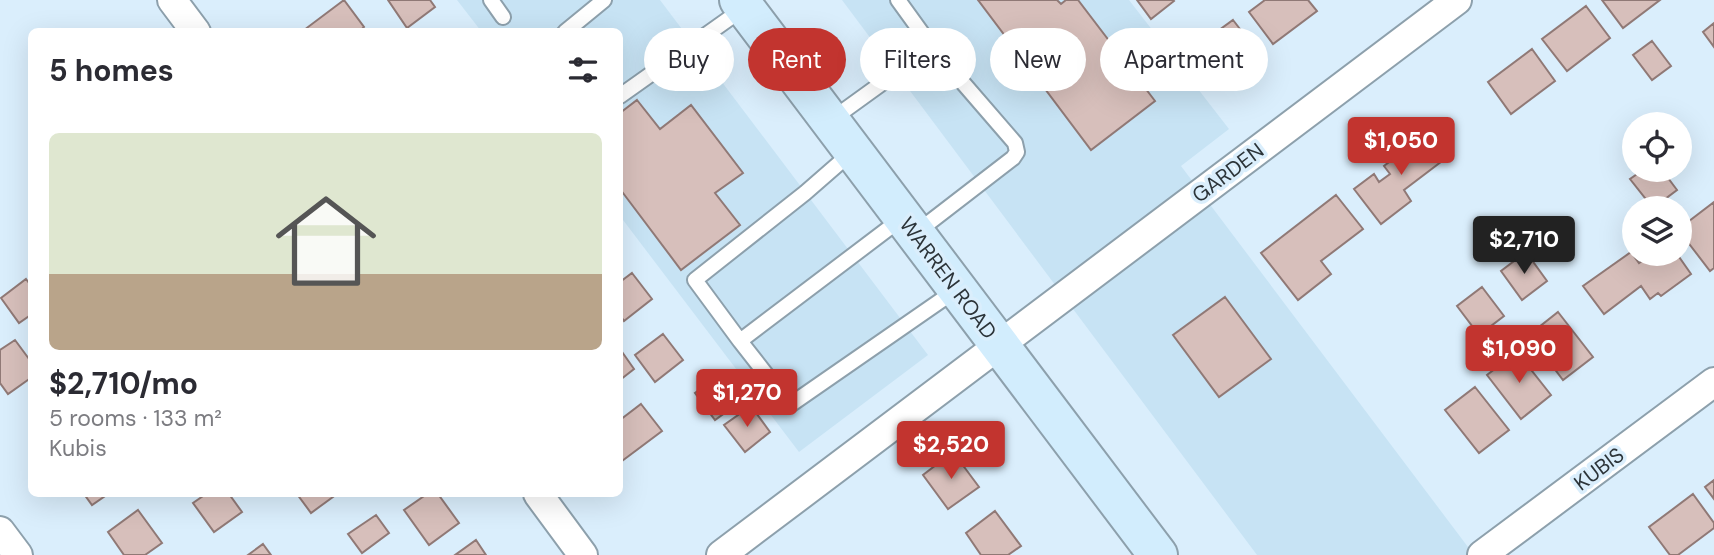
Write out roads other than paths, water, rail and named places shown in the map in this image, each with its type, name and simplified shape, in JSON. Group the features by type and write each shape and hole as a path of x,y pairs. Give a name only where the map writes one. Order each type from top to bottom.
{"main road":[{"name":"WARREN ROAD","path":"746,2 830,121 1158,555"}],"street":[{"path":"172,0 193,28"},
{"name":"GARDEN","path":"721,555 1457,0"},
{"name":"KUBIS","path":"1482,555 1714,382"},
{"path":"540,497 583,555"},
{"path":"0,531 18,555"}],"lane":[{"path":"491,0 503,17"},
{"path":"570,28 604,0"},
{"path":"898,0 918,28"},
{"path":"623,94 746,2"},
{"path":"830,121 871,91"},
{"path":"740,341 1013,158 1017,152 1014,144 969,91"},
{"path":"853,151 806,193 695,280 740,341 790,405 957,290"}]}
